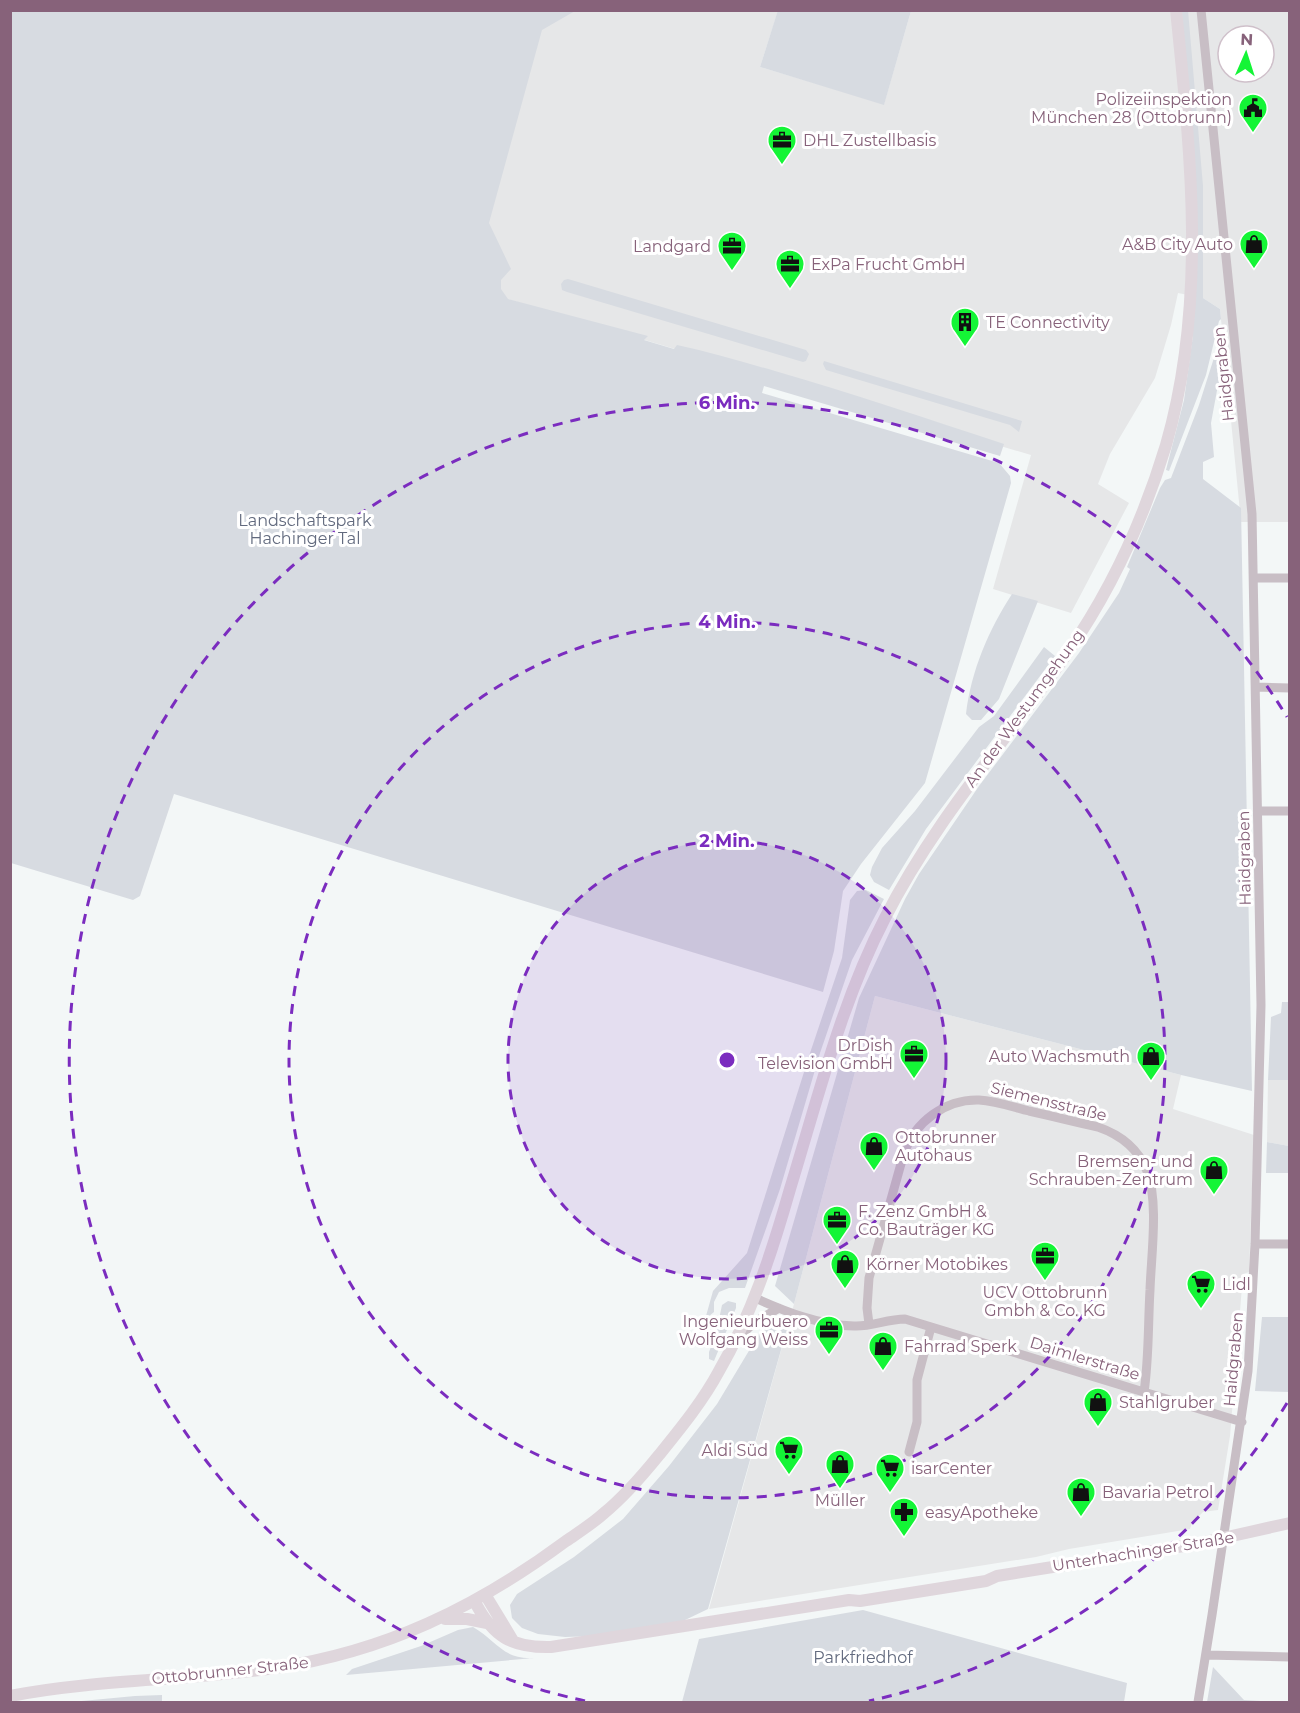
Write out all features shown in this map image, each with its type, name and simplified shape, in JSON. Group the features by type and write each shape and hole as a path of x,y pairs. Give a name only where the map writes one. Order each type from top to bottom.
{"main road":[{"name":"An der Westumgehung","path":"736,1340 754,1298 785,1208 850,997 883,921 916,861 939,826 1071,648 1128,546 1158,471 1178,400 1184,367 1191,294 1190,166 1176,10"},
{"name":"Ottobrunner Straße","path":"10,1696 65,1687 232,1673 307,1663 390,1640 441,1619 480,1599 550,1553 613,1505 644,1473 686,1421 718,1375 736,1340"},
{"name":"Unterhachinger Straße","path":"512,1640 528,1646 551,1647 672,1629 849,1600 860,1594 985,1574 997,1576 1223,1538 1290,1524"},
{"path":"480,1599 487,1623 501,1636 512,1640"},
{"path":"480,1599 512,1640"},
{"path":"441,1619 467,1619 487,1623"}],"street":[{"name":"Haidgraben","path":"1198,1702 1242,1422 1252,1321 1256,1244 1261,1005 1252,514 1201,10"},
{"path":"1254,578 1290,578"},
{"path":"1256,687 1290,687"},
{"path":"1258,811 1290,811"},
{"name":"Siemensstraße","path":"869,1324 867,1308 869,1278 904,1153 910,1137 922,1123 939,1110 955,1103 978,1100 1098,1127 1114,1133 1127,1142 1141,1159 1150,1181 1153,1214 1144,1392"},
{"path":"1256,1244 1290,1244"},
{"name":"Daimlerstraße","path":"754,1298 779,1308 841,1325 853,1326 905,1319 1242,1422"},
{"path":"736,1340 755,1322 779,1308"},
{"path":"909,1452 917,1422 917,1380 931,1327"},
{"path":"1206,1655 1290,1657"}],"shaded area":[{"path":"571,11 778,11 760,67 884,104 911,11 1289,11 1289,522 1241,522 1220,309 1203,298 1178,293 1155,378 1110,454 1098,484 1129,503 1071,613 993,589 1031,455 470,288 539,29"},
{"path":"875,996 1181,1075 1173,1109 1254,1135 1249,1272 1243,1274 1230,1436 1218,1510 1203,1512 1192,1523 1190,1529 1069,1549 1036,1557 709,1609 794,1304"},
{"path":"1268,1080 1289,1080 1289,1146 1267,1142"}],"green space":[{"path":"778,10 911,11 884,105 760,67"},
{"path":"1188,10 1203,186 1203,298 1220,309 1221,319 1206,375 1169,471 1166,470 1184,400 1193,335 1182,11"},
{"name":"Landschaftspark Hachinger Tal","path":"10,11 575,11 542,30 489,223 511,269 501,280 501,289 508,299 648,336 644,340 674,349 677,345 804,379 1004,444 1000,456 764,386 762,393 999,463 1010,476 1011,483 925,783 861,864 843,891 834,951 823,992 174,794 140,896 133,900 11,863"},
{"path":"568,279 806,350 809,354 803,362 567,292 562,290 561,284"},
{"path":"1219,342 1224,342 1228,385 1218,385 1211,423 1214,457 1203,462 1203,479 1241,508 1252,1091 1181,1075 875,996 794,1304 775,1286 859,998 919,874 979,786 1079,653 1119,593 1130,569 1127,567 1160,488 1165,480 1171,478 1199,405"},
{"path":"824,361 1022,421 1019,432 1010,425 826,370"},
{"path":"1012,594 1038,601 999,699 981,720 972,720 966,714 977,666 996,621"},
{"path":"1044,647 1055,656 926,829 889,890 874,882 870,875 882,848 915,811 979,727 994,716"},
{"path":"866,890 884,899 852,960 820,1053 780,1189 745,1288 729,1288 719,1292 714,1302 714,1312 708,1317 706,1316 713,1291 747,1253 842,958 850,900 857,891"},
{"path":"1282,1002 1289,1002 1289,1080 1268,1080 1271,1017 1281,1013"},
{"path":"1267,1142 1289,1146 1289,1173 1266,1173"},
{"path":"728,1301 736,1303 736,1308 714,1361 709,1359 709,1352 716,1334 722,1305"},
{"path":"1262,1317 1289,1317 1289,1392 1255,1391"},
{"path":"790,1318 708,1609 683,1621 595,1636 565,1637 538,1634 522,1628 512,1618 510,1605 517,1594 574,1557 623,1519 669,1466 717,1404 762,1329 776,1320"},
{"name":"Parkfriedhof","path":"863,1610 1127,1683 1124,1702 682,1702 699,1639"},
{"path":"473,1627 507,1652 523,1658 534,1658 346,1675 352,1669 421,1646 458,1630"},
{"path":"1213,1667 1244,1700 1261,1702 1207,1702"},
{"path":"162,1695 162,1702 71,1702 135,1696"}],"place":[{"name":"Polizeiinspektion München 28 (Ottobrunn)","path":"1253,134"},
{"name":"DHL Zustellbasis","path":"782,166"},
{"name":"A&B City Auto","path":"1254,270"},
{"name":"Landgard","path":"732,272"},
{"name":"ExPa Frucht GmbH","path":"790,290"},
{"name":"TE Connectivity","path":"965,348"},
{"name":"DrDish Television GmbH","path":"914,1080"},
{"name":"Auto Wachsmuth","path":"1151,1082"},
{"name":"Ottobrunner Autohaus","path":"874,1172"},
{"name":"Bremsen- und Schrauben-Zentrum","path":"1214,1196"},
{"name":"F. Zenz GmbH & Co. Bauträger KG","path":"837,1246"},
{"name":"UCV Ottobrunn Gmbh & Co. KG","path":"1045,1282"},
{"name":"Körner Motobikes","path":"845,1290"},
{"name":"Lidl","path":"1201,1310"},
{"name":"Ingenieurbuero Wolfgang Weiss","path":"829,1356"},
{"name":"Fahrrad Sperk","path":"883,1372"},
{"name":"Stahlgruber","path":"1098,1428"},
{"name":"Aldi Süd","path":"789,1476"},
{"name":"Müller","path":"840,1490"},
{"name":"isarCenter","path":"890,1494"},
{"name":"Bavaria Petrol","path":"1081,1518"},
{"name":"easyApotheke","path":"904,1538"}]}
